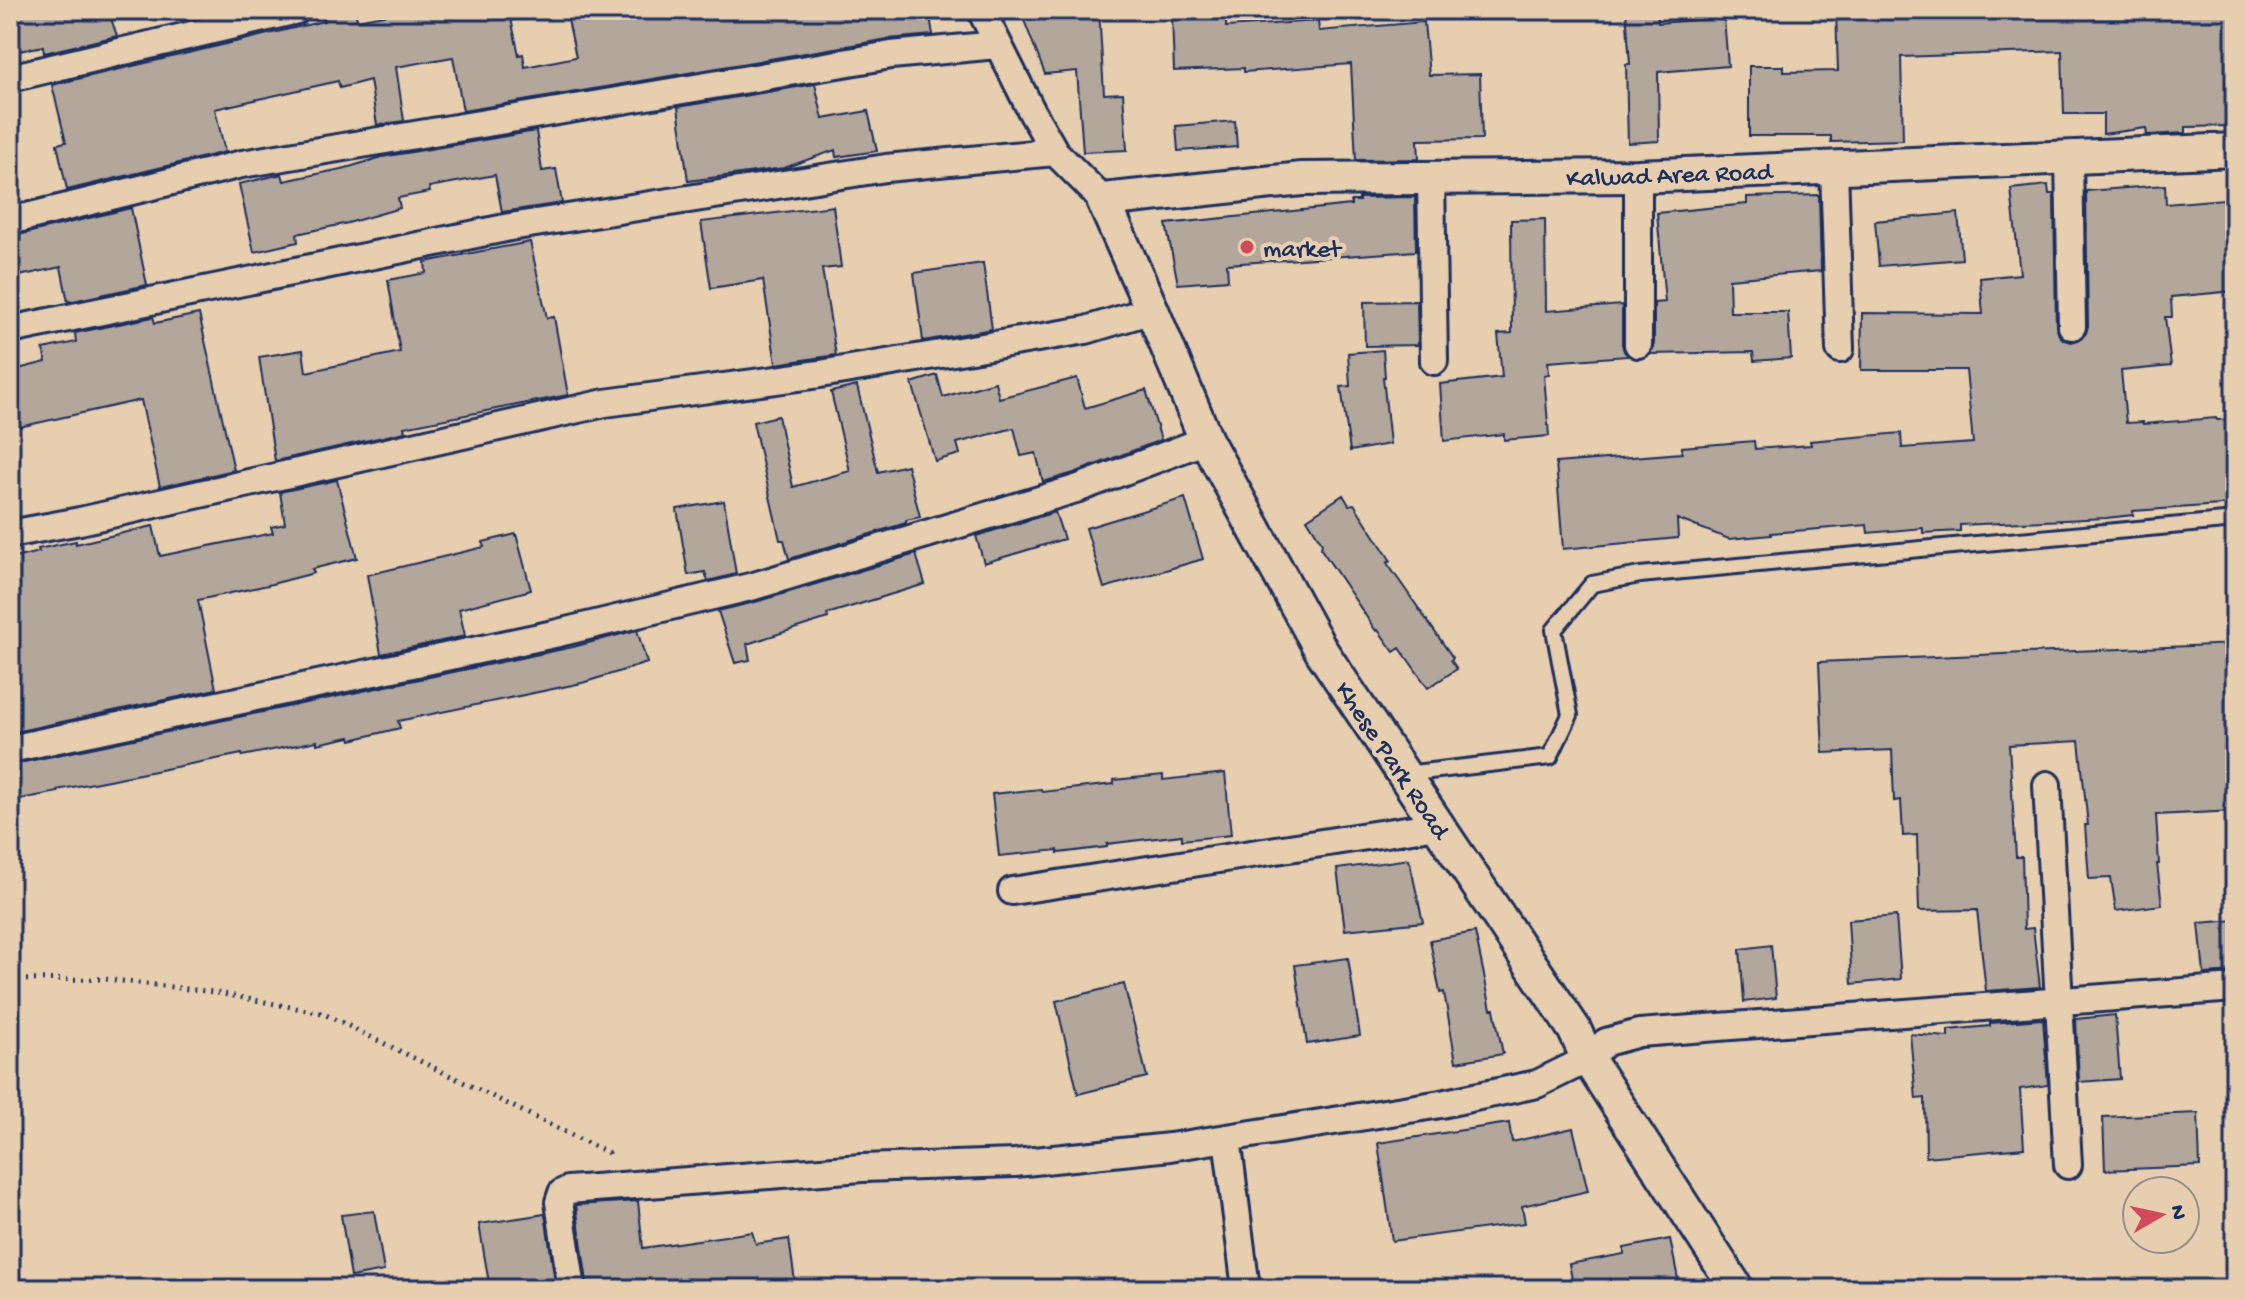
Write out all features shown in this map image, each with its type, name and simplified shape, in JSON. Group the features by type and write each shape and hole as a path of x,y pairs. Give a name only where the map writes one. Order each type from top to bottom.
{"street":[{"path":"10,78 297,10"},
{"path":"981,10 1055,152 1103,200"},
{"path":"10,221 242,164 891,55 997,45"},
{"name":"Kalwad Area Road","path":"1103,200 1302,179 1638,176 2235,150"},
{"path":"10,330 510,227 886,168 1055,152"},
{"path":"2069,158 2072,326"},
{"path":"1834,168 1840,349"},
{"path":"1638,176 1638,344"},
{"path":"1431,177 1434,361"},
{"name":"Khese Park Road","path":"1103,200 1206,440 1322,652 1574,1029 1588,1059 1737,1289"},
{"path":"10,534 111,515 605,403 820,374 1086,330 1152,310"},
{"path":"10,749 554,634 754,586 1079,488 1206,440"},
{"path":"2047,785 2068,1165"},
{"path":"1012,891 1438,825"},
{"path":"572,1289 559,1202 562,1193 568,1190 862,1168 1015,1163 1170,1147 1441,1104 1537,1084 1588,1059 1606,1042 1639,1033 2235,988"},
{"path":"1227,1138 1246,1289"}],"lane":[{"path":"1404,774 1550,757 1570,715 1554,630 1592,584 1656,573 2235,520"}],"path":[{"path":"10,980 105,979 213,992 322,1013 608,1153 609,1186"}],"building":[{"path":"10,10 108,10 117,36 44,53 43,46 10,53"},
{"path":"355,10 357,20 410,10 509,10 519,55 523,54 525,67 576,57 566,10 929,10 933,35 888,39 463,111 453,57 396,67 404,121 377,125 370,80 340,88 338,81 215,109 225,152 67,190 57,144 66,142 52,85 324,21 323,18"},
{"path":"1020,10 1099,10 1104,94 1123,93 1127,150 1083,152 1077,71 1045,74"},
{"path":"1626,10 1657,10 1658,23 1724,18 1728,66 1658,72 1659,141 1628,143 1626,64 1630,64"},
{"path":"1836,10 2235,10 2235,126 2186,127 2186,133 2147,135 2146,128 2103,134 2103,114 2064,114 2062,51 1901,57 1903,140 1831,142 1831,136 1749,136 1749,66 1784,66 1784,72 1838,71"},
{"path":"1226,14 1226,27 1318,21 1319,31 1424,22 1429,75 1480,74 1482,139 1418,140 1419,159 1356,160 1351,64 1244,72 1244,68 1174,71 1172,16"},
{"path":"815,84 823,119 868,111 877,151 836,157 835,150 784,168 688,181 678,107"},
{"path":"1235,121 1237,147 1178,151 1176,126"},
{"path":"536,131 542,171 556,169 562,203 502,212 495,175 429,187 430,192 398,198 400,208 297,234 298,242 254,252 239,184 282,174 284,181 382,157"},
{"path":"2048,185 2049,194 2054,194 2056,326 2064,340 2072,342 2081,339 2088,326 2086,191 2165,185 2166,204 2235,198 2235,291 2171,297 2172,317 2165,317 2171,366 2121,371 2126,423 2235,419 2235,504 2133,511 2133,515 2106,518 1960,525 1960,531 1923,533 1923,528 1868,533 1867,525 1729,539 1677,519 1678,538 1563,549 1556,463 1682,453 1682,447 1754,441 1755,449 1901,433 1902,448 1973,443 1966,370 1861,370 1862,313 1983,314 1980,278 2020,274 2011,189"},
{"path":"1819,195 1821,271 1729,279 1730,312 1788,312 1791,358 1754,361 1753,352 1650,354 1654,344 1654,303 1665,302 1657,213 1747,204 1747,197"},
{"name":"market","path":"1415,197 1416,251 1227,264 1228,280 1178,284 1166,224 1351,205 1351,201 1359,201 1359,198"},
{"path":"833,206 841,267 822,269 836,355 776,364 763,280 711,288 701,222"},
{"path":"131,208 147,285 68,302 61,267 10,278 10,237"},
{"path":"1958,213 1962,259 1879,266 1875,221"},
{"path":"1545,219 1546,311 1622,305 1622,344 1628,356 1548,362 1549,374 1544,375 1549,436 1504,440 1504,434 1444,441 1440,384 1502,377 1498,334 1512,333 1511,220"},
{"path":"530,242 547,318 554,317 568,395 404,427 405,432 275,461 259,357 303,350 306,372 400,352 388,280 426,273 425,262"},
{"path":"983,263 992,329 923,341 914,273"},
{"path":"1417,301 1418,345 1365,346 1364,302"},
{"path":"199,314 234,470 160,487 141,400 10,429 10,371 46,362 43,349 76,342 75,333 153,317 155,323"},
{"path":"1383,350 1390,444 1350,451 1341,387 1350,386 1348,353"},
{"path":"937,375 943,397 995,382 999,398 1077,378 1085,408 1146,390 1161,440 1043,482 1036,453 1021,456 1014,428 957,443 960,454 935,461 912,383"},
{"path":"857,386 878,472 907,465 920,517 789,559 784,540 780,540 753,422 778,416 793,487 850,471 831,392"},
{"path":"337,480 357,558 312,569 314,573 198,600 216,689 10,733 10,559 39,552 38,549 76,541 76,544 153,526 160,556 273,533 271,527 285,524 280,492"},
{"path":"1343,495 1349,505 1354,504 1391,561 1387,563 1453,658 1451,660 1457,669 1428,688 1400,648 1394,652 1376,631 1321,549 1322,543 1307,519"},
{"path":"1185,498 1203,559 1104,588 1086,528"},
{"path":"724,501 736,574 708,581 705,572 688,575 677,509"},
{"path":"1055,512 1064,539 984,563 976,536"},
{"path":"516,534 531,590 459,609 465,636 381,654 367,575 484,547 483,542"},
{"path":"916,554 925,584 827,614 828,618 747,644 750,660 735,663 718,611"},
{"path":"637,630 647,663 582,683 398,721 400,728 351,740 350,737 317,744 317,741 242,754 10,801 10,765 573,647"},
{"path":"2235,644 2235,811 2156,815 2162,905 2116,911 2111,878 2089,879 2085,825 2088,825 2079,741 2009,745 2016,857 2022,857 2024,929 2033,928 2040,987 1986,991 1977,910 1919,911 1917,835 1903,836 1901,800 1894,801 1892,750 1823,753 1819,662"},
{"path":"1225,773 1231,835 1182,840 1182,835 1058,853 1058,850 999,856 992,794 1114,784 1114,780 1163,775 1163,780"},
{"path":"1409,859 1423,922 1345,930 1337,869"},
{"path":"1896,916 1901,979 1852,984 1848,920"},
{"path":"2235,920 2235,972 2204,974 2199,923"},
{"path":"1475,932 1503,1054 1456,1062 1444,992 1440,993 1430,940"},
{"path":"1771,945 1776,998 1744,1002 1740,949"},
{"path":"1348,958 1360,1036 1307,1044 1295,965"},
{"path":"1124,984 1147,1077 1078,1094 1056,1001"},
{"path":"2115,1015 2120,1079 2079,1082 2076,1019"},
{"path":"2043,1019 2048,1085 2020,1089 2024,1148 1926,1157 1925,1098 1916,1099 1910,1034 1948,1037 1948,1030"},
{"path":"2198,1113 2200,1166 2105,1170 2103,1117"},
{"path":"1509,1123 1512,1142 1573,1128 1588,1191 1522,1206 1525,1223 1392,1241 1378,1143"},
{"path":"638,1201 643,1248 752,1232 756,1244 789,1239 796,1289 588,1289 576,1205"},
{"path":"374,1211 384,1271 351,1277 341,1215"},
{"path":"545,1214 556,1289 490,1289 479,1224"},
{"path":"1670,1239 1680,1289 1574,1289 1569,1264 1624,1254 1624,1248"}],"place":[{"name":"market","path":"1247,247"}]}
